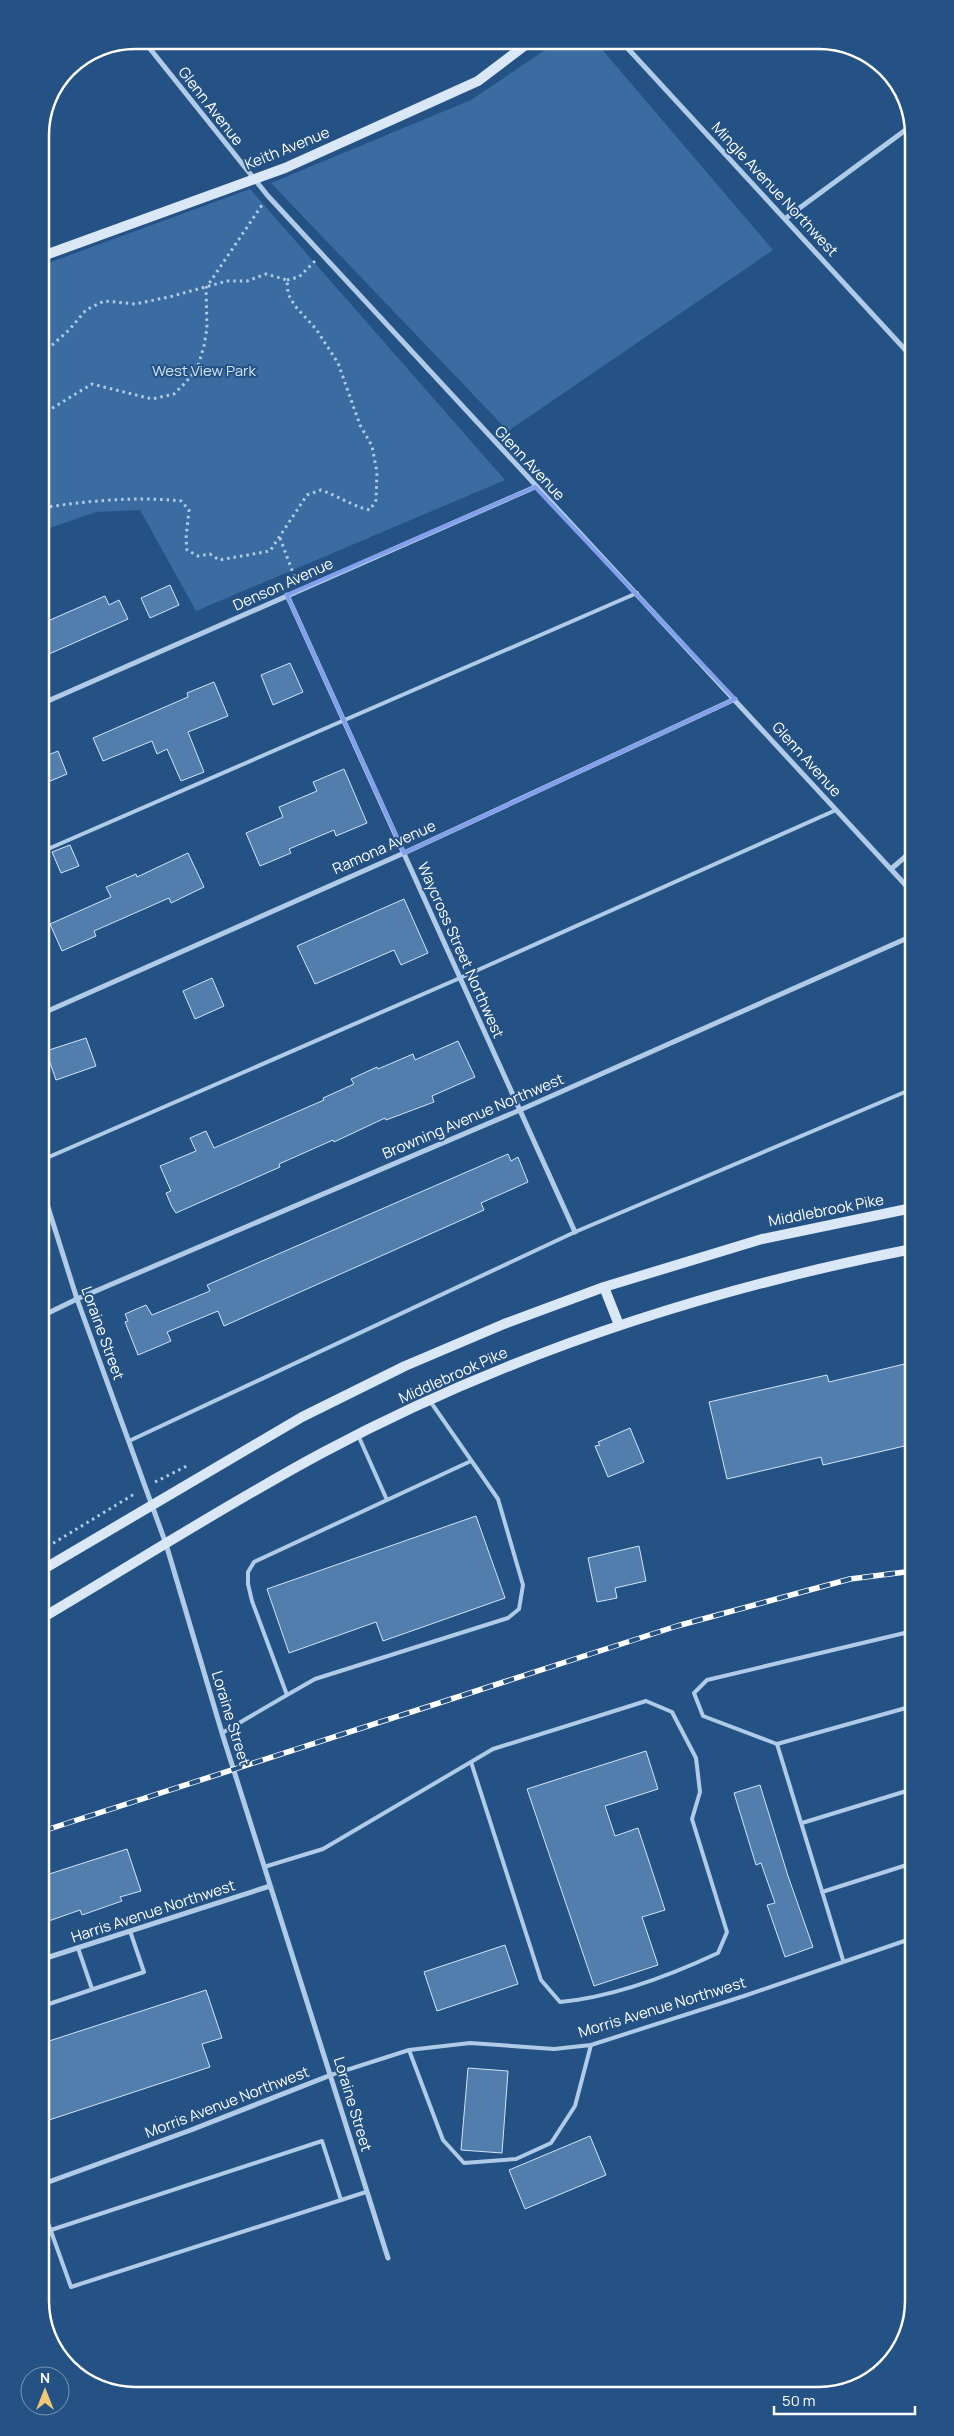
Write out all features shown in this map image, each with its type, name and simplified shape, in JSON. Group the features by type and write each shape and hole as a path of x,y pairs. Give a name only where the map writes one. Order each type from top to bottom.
{"main road":[{"name":"Keith Avenue","path":"49,255 285,168 478,81 520,49"},
{"name":"Middlebrook Pike","path":"49,1566 302,1417 405,1366 504,1324 604,1287 762,1239 905,1209"},
{"name":"Middlebrook Pike","path":"49,1614 322,1453 502,1369 619,1325 762,1282 905,1251"},
{"path":"604,1287 619,1325"}],"street":[{"name":"Glenn Avenue","path":"150,49 268,196 535,487 637,593 905,884"},
{"name":"Mingle Avenue Northwest","path":"628,49 905,349"},
{"path":"786,218 905,130"},
{"name":"Denson Avenue","path":"49,700 535,487"},
{"name":"Waycross Street Northwest","path":"287,595 575,1232"},
{"name":"Ramona Avenue","path":"49,1011 404,853 735,699"},
{"path":"891,869 905,857"},
{"name":"Browning Avenue Northwest","path":"49,1313 520,1110 905,939"},
{"name":"Loraine Street","path":"49,1210 77,1299 166,1544 222,1733 388,2258"},
{"name":"Harris Avenue Northwest","path":"49,1957 270,1886"},
{"name":"Morris Avenue Northwest","path":"49,2182 191,2130 331,2075"}],"lane":[{"path":"49,849 637,593"},
{"path":"49,1157 460,978 836,810"},
{"path":"129,1441 575,1232 905,1092"},
{"path":"222,1733 315,1679 508,1618 519,1609 523,1585 498,1500 430,1401"},
{"path":"358,1435 387,1500"},
{"path":"287,1694 252,1601 248,1584 248,1572 254,1562 471,1461"},
{"path":"905,1633 707,1680 694,1693 703,1716 777,1744 905,1708"},
{"path":"264,1866 323,1849 471,1762 493,1750 646,1701 672,1712 696,1758 700,1792 692,1819 727,1932 718,1953 679,1971 587,2000 560,2002 541,1980 471,1762"},
{"path":"777,1744 843,1960"},
{"path":"802,1823 905,1791"},
{"path":"822,1892 905,1866"},
{"path":"49,2004 144,1972 130,1931"},
{"name":"Morris Avenue Northwest","path":"331,2075 409,2050 470,2043 554,2049 591,2045 744,1996 843,1960 905,1941"},
{"path":"78,1948 92,1990"},
{"path":"409,2050 443,2140 464,2163 516,2159 551,2143 575,2106 591,2045"},
{"path":"51,2230 322,2140 341,2200"},
{"path":"49,2225 71,2287 366,2192"}],"path":[{"path":"49,410 92,384 152,399 174,394 197,369 204,346 207,328 206,288 268,196"},
{"path":"49,348 70,330 86,310 104,301 135,304 206,288 227,281 247,281 266,274 287,280 299,277 321,254"},
{"path":"49,507 76,503 158,499 181,501 189,510 186,538 187,550 198,556 210,554 219,560 270,551 294,512 307,496 321,490 338,496 352,506 370,510 376,500 377,472 372,446 360,425 338,364 316,329 295,306 288,294 287,280"},
{"path":"280,537 300,590"}],"highlighted area":[{"path":"535,487 735,699 404,853 287,595"}],"green space":[{"path":"547,49 602,49 773,250 508,431 271,183 471,100"},
{"name":"West View Park","path":"250,189 505,480 196,611 140,510 96,512 49,528 49,263"}],"building":[{"path":"170,585 179,605 150,618 141,598"},
{"path":"105,596 109,605 119,600 128,619 49,654 49,620"},
{"path":"290,663 303,692 273,705 261,675"},
{"path":"214,682 228,716 188,732 204,772 181,781 167,749 157,754 152,741 103,761 93,738 188,697 187,693"},
{"path":"58,751 67,774 49,782 49,755"},
{"path":"344,769 367,823 336,836 334,830 289,849 291,853 260,866 246,833 283,817 279,807 317,791 313,782"},
{"path":"70,845 79,866 61,873 52,852"},
{"path":"188,853 204,887 171,903 169,898 94,931 96,936 62,951 50,924 111,897 106,887 136,874 137,877"},
{"path":"404,899 428,953 401,965 394,950 315,984 297,946"},
{"path":"212,978 224,1006 195,1019 183,991"},
{"path":"86,1038 96,1066 56,1080 49,1060 49,1050"},
{"path":"458,1041 475,1077 432,1096 434,1102 386,1120 385,1118 334,1142 333,1140 279,1164 280,1167 176,1213 172,1207 166,1193 171,1191 160,1166 196,1151 190,1138 206,1131 214,1148 324,1100 323,1098 354,1084 351,1079 377,1067 378,1069 413,1054 415,1060"},
{"path":"508,1154 511,1161 518,1157 528,1182 481,1203 484,1210 224,1326 218,1311 167,1332 171,1341 138,1355 125,1322 128,1321 125,1314 146,1305 152,1315 210,1291 207,1285"},
{"path":"905,1364 905,1446 823,1465 821,1457 727,1479 709,1402 827,1375 829,1382"},
{"path":"630,1428 644,1462 608,1477 595,1446 600,1445 598,1442"},
{"path":"476,1516 505,1598 383,1641 376,1622 289,1653 267,1589"},
{"path":"639,1546 646,1581 615,1588 617,1598 597,1602 588,1558"},
{"path":"646,1751 658,1789 605,1806 615,1836 638,1828 665,1910 642,1917 658,1965 594,1986 527,1789"},
{"path":"760,1785 788,1876 813,1947 785,1957 767,1905 775,1903 761,1863 756,1865 734,1793"},
{"path":"127,1849 141,1891 120,1897 122,1901 82,1915 80,1910 49,1921 49,1874"},
{"path":"505,1945 518,1984 437,2011 424,1972"},
{"path":"206,1990 222,2038 202,2044 210,2067 49,2120 49,2041"},
{"path":"468,2068 508,2071 502,2153 461,2150"},
{"path":"590,2136 606,2175 525,2209 509,2170"}],"railway":[{"path":"49,1829 677,1626 850,1579 905,1572"}]}
